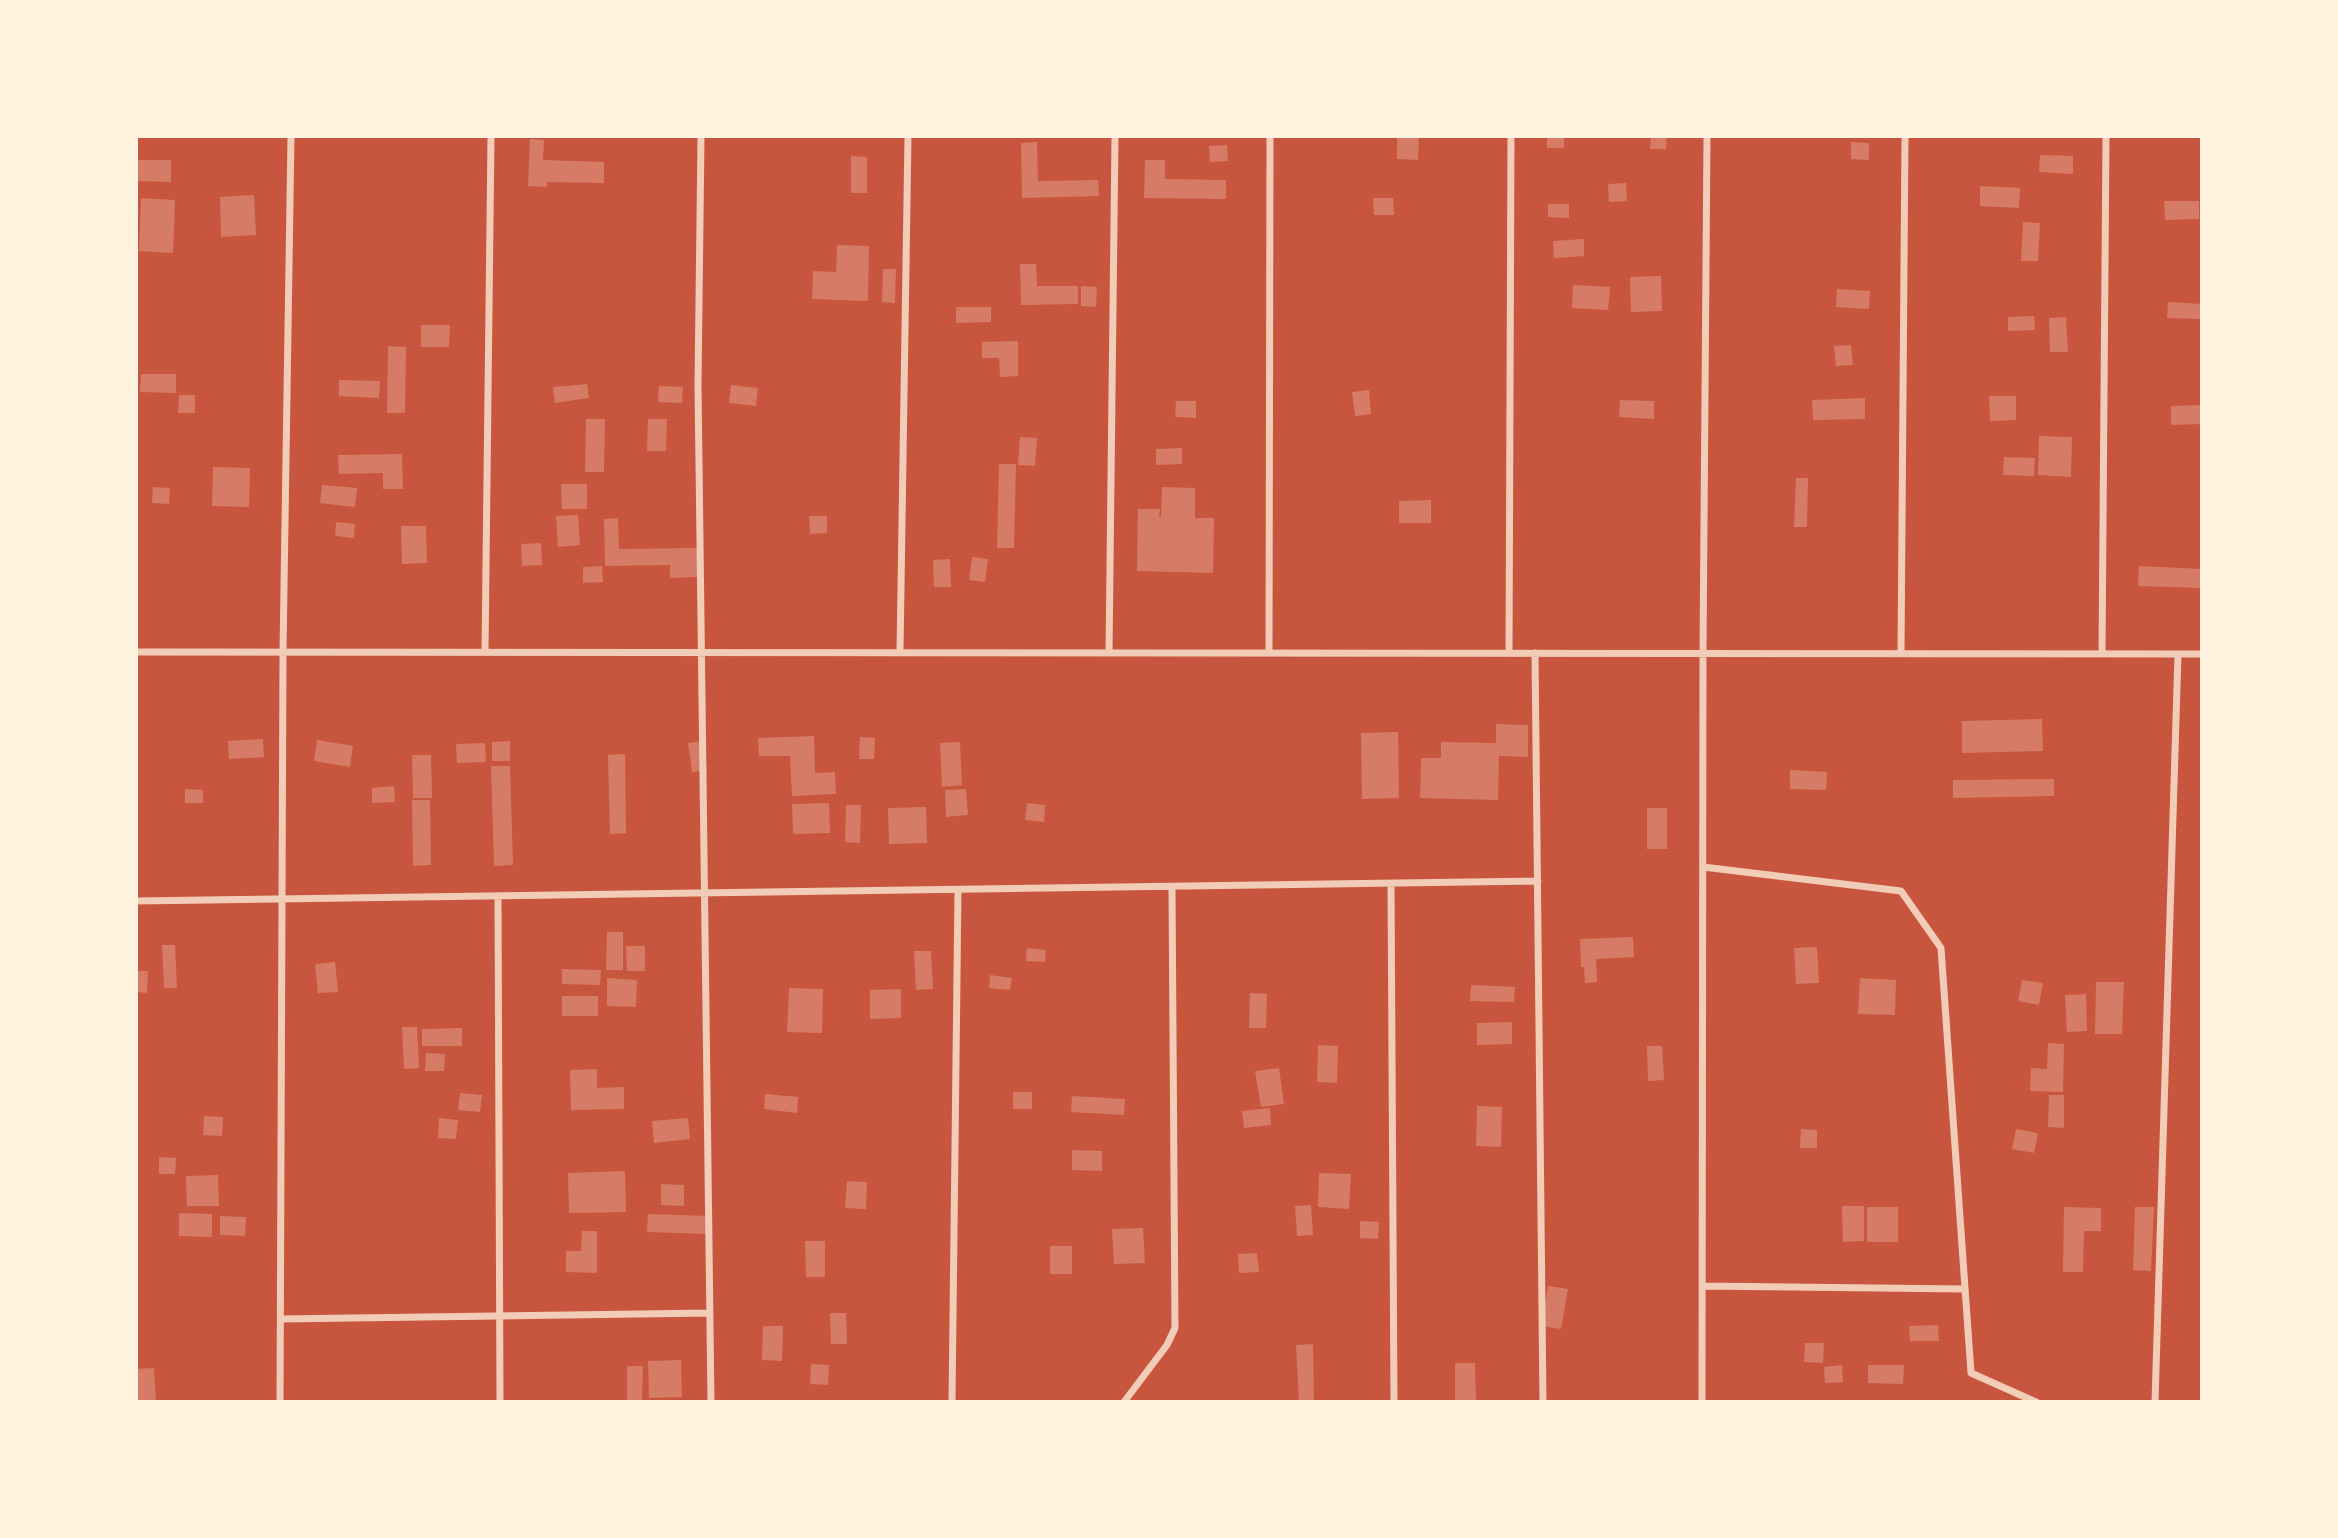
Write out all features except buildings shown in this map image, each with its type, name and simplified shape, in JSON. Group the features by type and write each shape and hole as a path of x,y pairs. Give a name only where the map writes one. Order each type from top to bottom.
{"street":[{"path":"280,1402 283,652 291,136"},
{"path":"485,652 491,136"},
{"path":"701,136 698,386 712,1402"},
{"path":"900,652 908,136"},
{"path":"1109,653 1115,136"},
{"path":"1269,653 1270,136"},
{"path":"1509,653 1511,136"},
{"path":"1702,1402 1707,136"},
{"path":"1901,653 1905,136"},
{"path":"2102,654 2106,136"},
{"path":"136,652 2202,654"},
{"path":"1535,653 1543,1402"},
{"path":"2155,1402 2178,654"},
{"path":"1703,867 1901,891 1941,948 1971,1373 2036,1402"},
{"path":"136,901 1538,881"},
{"path":"1391,884 1394,1402"},
{"path":"1124,1402 1167,1345 1175,1328 1172,887"},
{"path":"952,1402 958,890"},
{"path":"498,896 500,1402"},
{"path":"1702,1286 1965,1289"},
{"path":"281,1319 710,1313"}]}
